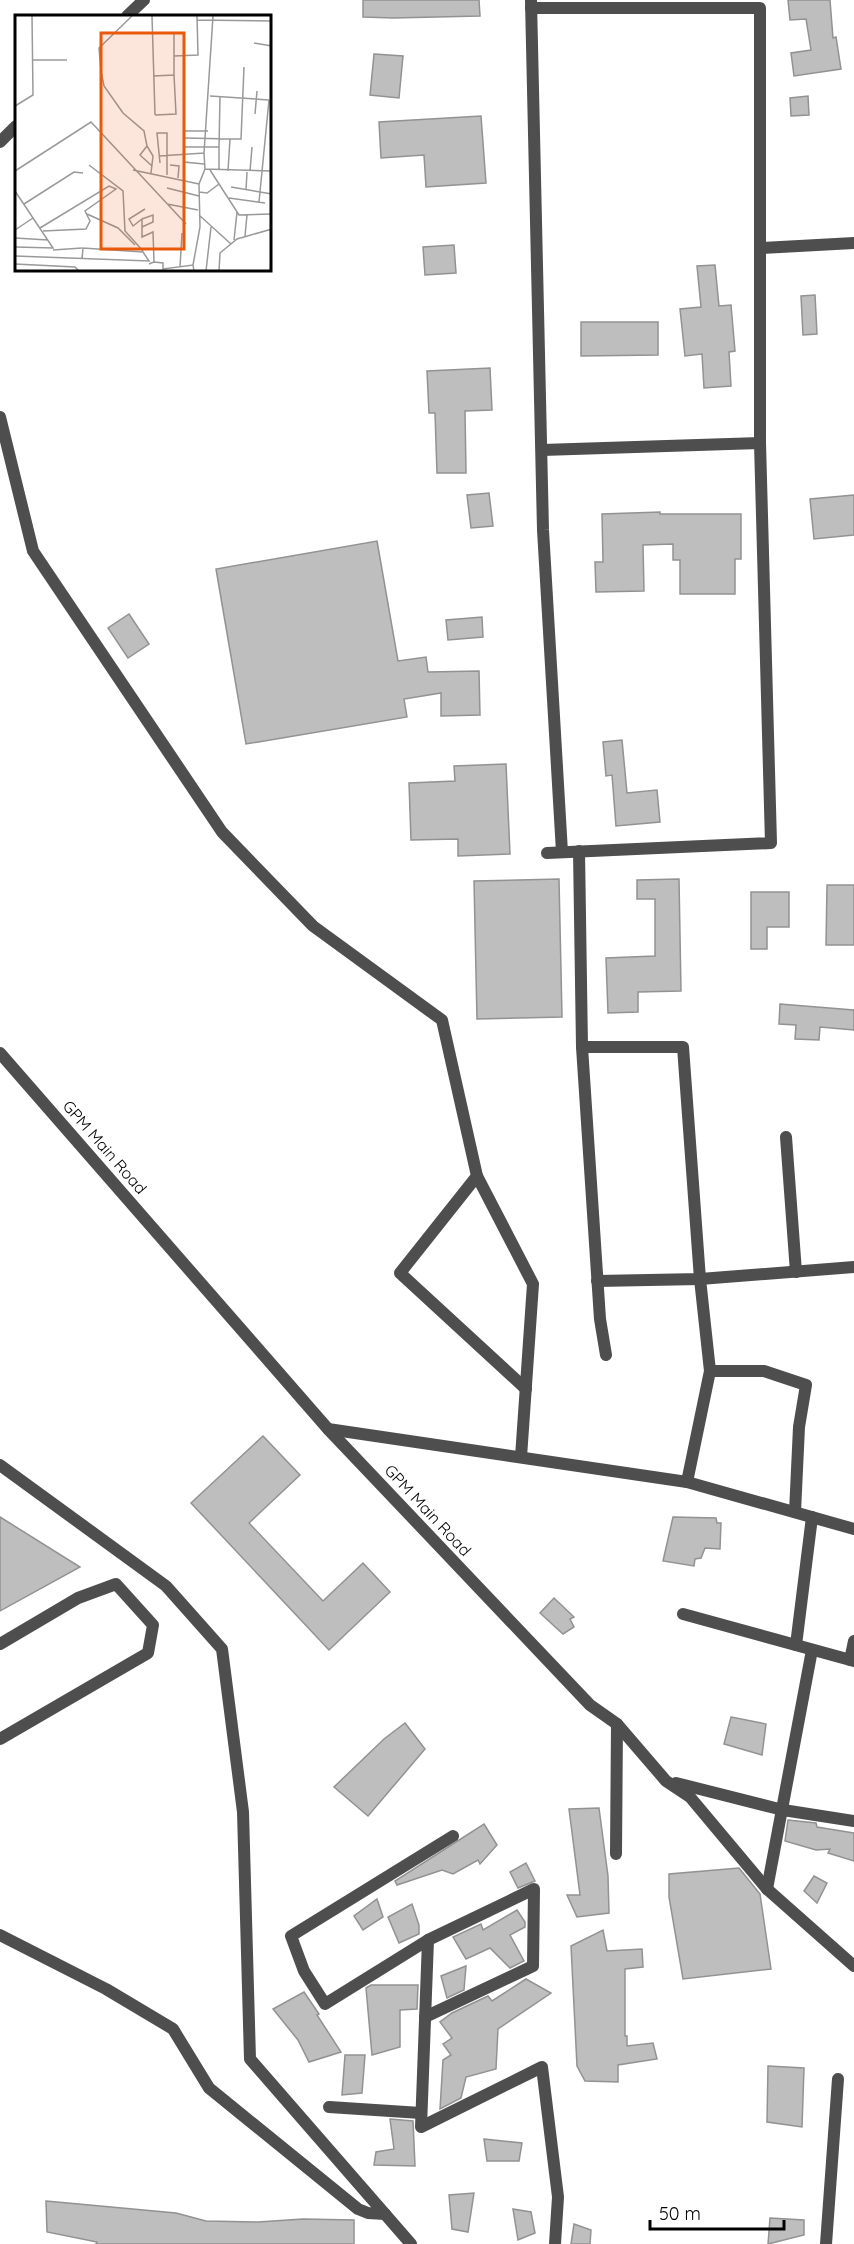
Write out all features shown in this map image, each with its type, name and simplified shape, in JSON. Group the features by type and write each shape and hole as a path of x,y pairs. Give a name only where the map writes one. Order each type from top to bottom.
{"street":[{"path":"128,15 144,0"},
{"path":"547,853 771,843 760,443 760,8 531,4 543,530 562,852"},
{"path":"0,142 15,127"},
{"path":"760,248 854,243"},
{"path":"0,417 33,551 222,832 313,926 442,1020 477,1176 533,1284 521,1457"},
{"path":"542,450 760,443"},
{"path":"579,852 582,1047 597,1281 606,1354"},
{"path":"582,1047 683,1047 700,1278 710,1371 687,1482"},
{"name":"GPM Main Road","path":"0,1053 328,1428 590,1705 616,1724 666,1781 690,1797 767,1889 854,1966"},
{"path":"786,1137 796,1272"},
{"path":"477,1176 400,1274 526,1389"},
{"path":"597,1281 700,1278 854,1267"},
{"path":"710,1371 764,1371 806,1385 799,1427 795,1512"},
{"path":"328,1428 687,1482 854,1529"},
{"path":"0,1465 166,1586 222,1649 243,1812 250,2059 411,2244"},
{"path":"796,1645 812,1517"},
{"path":"0,1644 78,1598 116,1584 153,1625 148,1653 0,1739"},
{"path":"683,1614 852,1661 854,1641"},
{"path":"767,1889 812,1650"},
{"path":"616,1724 616,1854"},
{"path":"666,1781 783,1810 854,1821"},
{"path":"425,2017 533,1966 534,1889 428,1940 325,2004 304,1971 291,1936 453,1836"},
{"path":"0,1935 106,1989 173,2029 209,2088 358,2209 368,2213 385,2214"},
{"path":"428,1940 421,2127 542,2067 558,2197 555,2244"},
{"path":"826,2244 838,2079"},
{"path":"329,2107 421,2113"}],"building":[{"path":"363,0 479,0 480,16 363,17"},
{"path":"788,0 830,0 833,38 836,37 841,69 794,76 791,53 811,50 806,19 790,20"},
{"path":"374,54 403,56 399,98 370,95"},
{"path":"808,96 809,115 791,116 790,98"},
{"path":"481,116 486,183 426,187 424,155 381,158 379,122"},
{"path":"454,245 456,273 425,275 423,247"},
{"path":"715,265 719,306 731,305 735,351 729,352 731,386 704,388 702,354 685,356 680,309 701,307 697,266"},
{"path":"815,295 817,334 803,335 801,296"},
{"path":"581,322 658,322 658,355 581,356"},
{"path":"490,368 492,410 465,411 466,473 437,473 435,413 429,413 427,371"},
{"path":"489,493 493,526 471,528 467,495"},
{"path":"854,495 854,535 814,539 810,499"},
{"path":"660,512 660,514 741,514 741,559 735,559 735,594 680,594 680,560 673,560 673,544 643,545 644,591 596,592 595,562 603,562 602,514"},
{"path":"377,541 398,661 426,657 428,672 479,671 480,715 441,716 441,693 404,699 407,717 246,744 216,569"},
{"path":"129,614 149,644 128,658 108,628"},
{"path":"482,617 483,637 448,640 446,620"},
{"path":"622,740 627,793 657,790 660,822 616,826 612,775 606,776 603,742"},
{"path":"506,764 510,854 458,856 458,839 411,840 409,783 455,781 454,766"},
{"path":"559,879 562,1017 477,1019 474,881"},
{"path":"679,879 681,991 638,992 638,1012 608,1013 606,958 655,956 655,899 637,899 637,880"},
{"path":"827,885 854,885 854,945 826,945"},
{"path":"751,892 789,892 789,927 767,927 767,949 751,949"},
{"path":"780,1004 854,1010 854,1030 820,1027 819,1040 795,1039 796,1025 779,1024"},
{"path":"263,1436 300,1475 249,1523 323,1601 363,1563 390,1592 329,1650 191,1503"},
{"path":"0,1517 80,1567 0,1611"},
{"path":"673,1517 716,1518 717,1523 721,1523 720,1549 705,1548 701,1558 695,1559 694,1566 663,1561"},
{"path":"554,1598 574,1617 570,1619 574,1627 563,1634 540,1613"},
{"path":"731,1717 766,1724 762,1755 724,1744"},
{"path":"405,1723 425,1749 368,1816 334,1787 384,1739"},
{"path":"599,1808 608,1876 609,1913 577,1917 567,1895 580,1895 569,1809"},
{"path":"788,1820 816,1823 817,1827 854,1833 854,1861 828,1853 830,1849 816,1850 785,1841"},
{"path":"484,1824 497,1845 480,1864 478,1860 453,1874 442,1870 397,1885 395,1881"},
{"path":"526,1863 535,1881 518,1888 510,1872"},
{"path":"739,1868 760,1894 771,1969 683,1979 669,1897 669,1874"},
{"path":"814,1876 827,1883 817,1903 804,1891"},
{"path":"377,1899 383,1917 363,1930 354,1916"},
{"path":"412,1904 419,1925 419,1934 399,1943 388,1917"},
{"path":"517,1910 525,1922 525,1927 510,1935 524,1961 510,1968 490,1948 466,1959 453,1937 481,1924 483,1930"},
{"path":"603,1930 607,1951 642,1949 643,1967 625,1969 625,2036 627,2036 627,2046 653,2043 657,2059 618,2065 618,2082 585,2081 577,2066 571,1946"},
{"path":"466,1966 464,1990 447,1998 441,1976"},
{"path":"526,1979 551,1993 498,2029 496,2069 466,2077 461,2098 440,2109 443,2060 451,2055 443,2044 452,2038 440,2022 452,2013 488,1996 492,2001"},
{"path":"371,1985 418,1985 417,2009 400,2010 400,2047 372,2055 366,1988"},
{"path":"304,1992 341,2052 309,2062 298,2040 273,2009"},
{"path":"345,2055 365,2055 362,2093 342,2095"},
{"path":"768,2066 804,2068 802,2127 767,2122"},
{"path":"390,2119 413,2121 415,2166 374,2165 376,2152 394,2149"},
{"path":"484,2139 522,2143 519,2161 487,2161"},
{"path":"474,2193 468,2232 452,2229 449,2195"},
{"path":"46,2201 176,2213 206,2221 354,2220 354,2244 96,2244 97,2242 47,2232"},
{"path":"513,2209 531,2212 535,2233 518,2240"},
{"path":"770,2218 804,2220 804,2235 768,2244"},
{"path":"574,2224 591,2230 590,2244 571,2244"}]}
